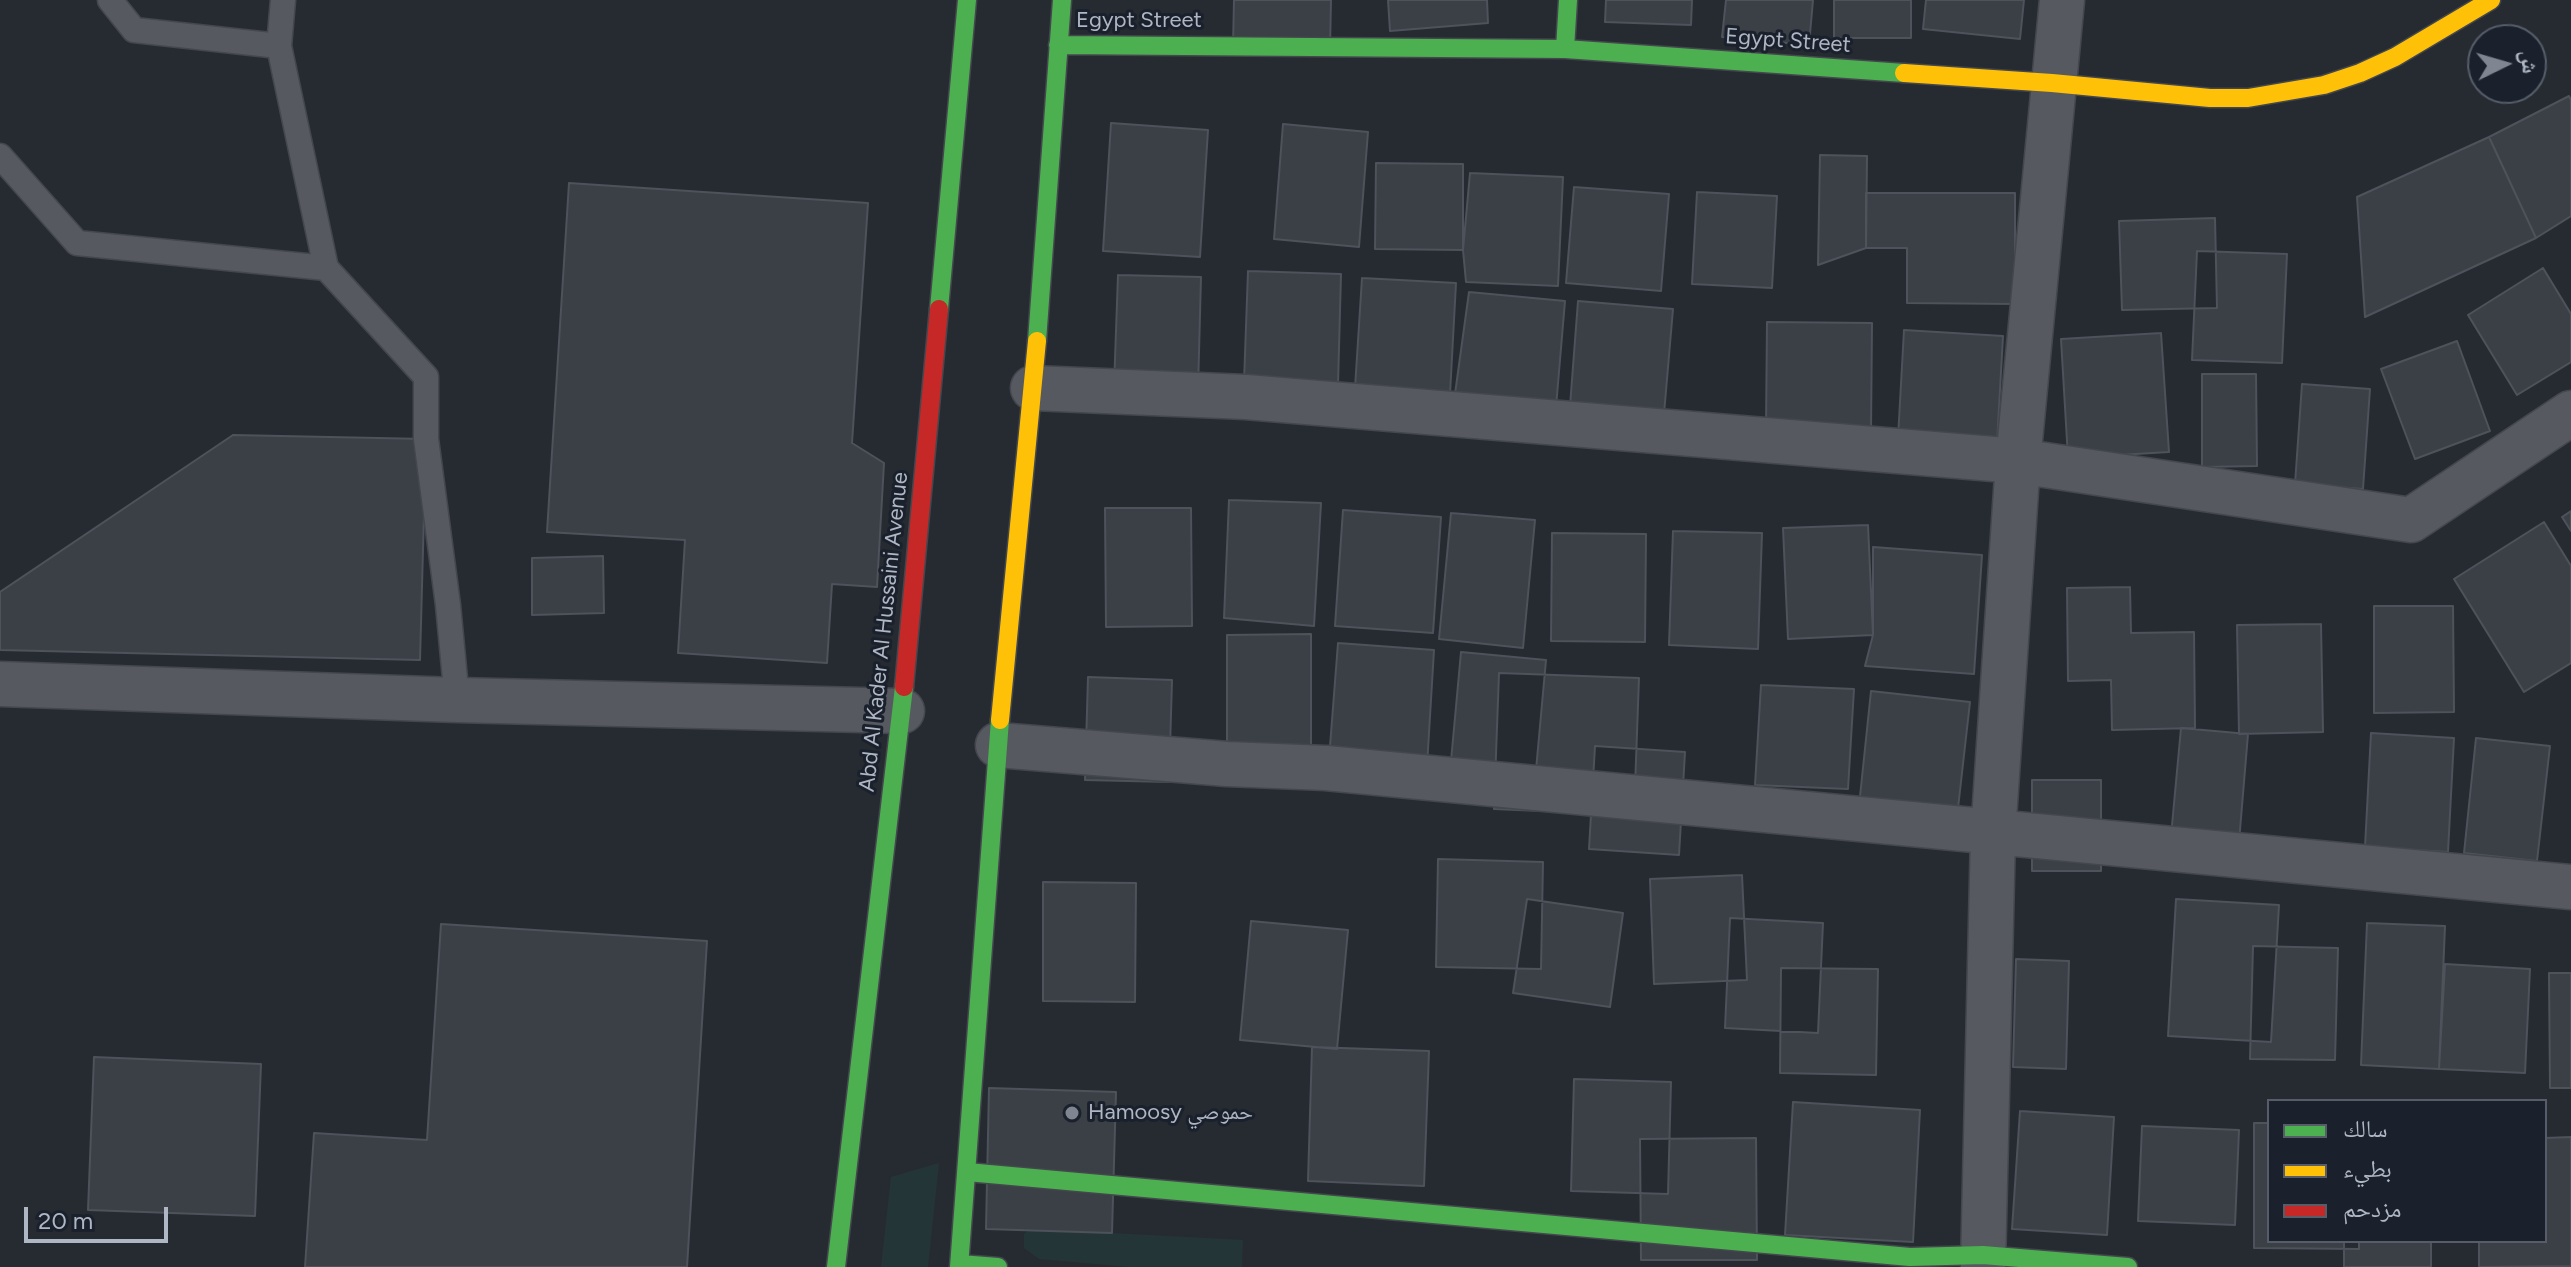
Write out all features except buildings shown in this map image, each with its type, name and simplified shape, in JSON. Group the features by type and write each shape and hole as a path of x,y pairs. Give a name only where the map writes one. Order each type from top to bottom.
{"street":[{"name":"Abd Al Kader Al Hussaini Avenue","path":"836,1267 902,711 967,0"},
{"path":"998,1267 960,1265 998,745 1033,388 1062,0"},
{"path":"1565,49 1568,0"},
{"path":"1983,1261 1993,834 2018,461 2062,0"},
{"name":"Egypt Street","path":"1058,45 1565,49 2052,83 2210,98 2248,98 2324,85 2360,73 2395,57 2491,0"},
{"path":"1033,388 1246,397 2018,461 2411,520 2571,413"},
{"path":"0,684 902,711"},
{"path":"998,745 1227,764 1326,768 2571,887"},
{"path":"967,1172 1910,1257 2128,1267"}],"lane":[{"path":"110,0 134,30 279,46"},
{"path":"283,0 279,46 326,268 426,377 426,439 457,700"},
{"path":"0,156 77,243 326,268"}],"shaded area":[{"path":"939,1163 928,1267 881,1267 891,1177"},
{"path":"1036,1224 1112,1233 1243,1240 1242,1267 1130,1267 1039,1259 1024,1248 1024,1234"}],"traffic: fast":[{"path":"939,309 967,0"},
{"path":"1037,341 1062,0"},
{"path":"1565,49 1568,0"},
{"path":"1058,45 1565,49 1904,73"},
{"path":"836,1267 904,687"},
{"path":"959,1267 1000,720"},
{"path":"967,1172 1910,1257 1983,1255 2128,1267"},
{"path":"960,1264 998,1267"}],"traffic: slow":[{"path":"1904,73 2210,98 2248,98 2324,85 2360,73 2395,57 2491,0"},
{"path":"1000,720 1037,341"}],"traffic: jam":[{"path":"904,687 939,309"}],"place":[{"name":"Hamoosy حموصي","path":"1072,1113"}]}
